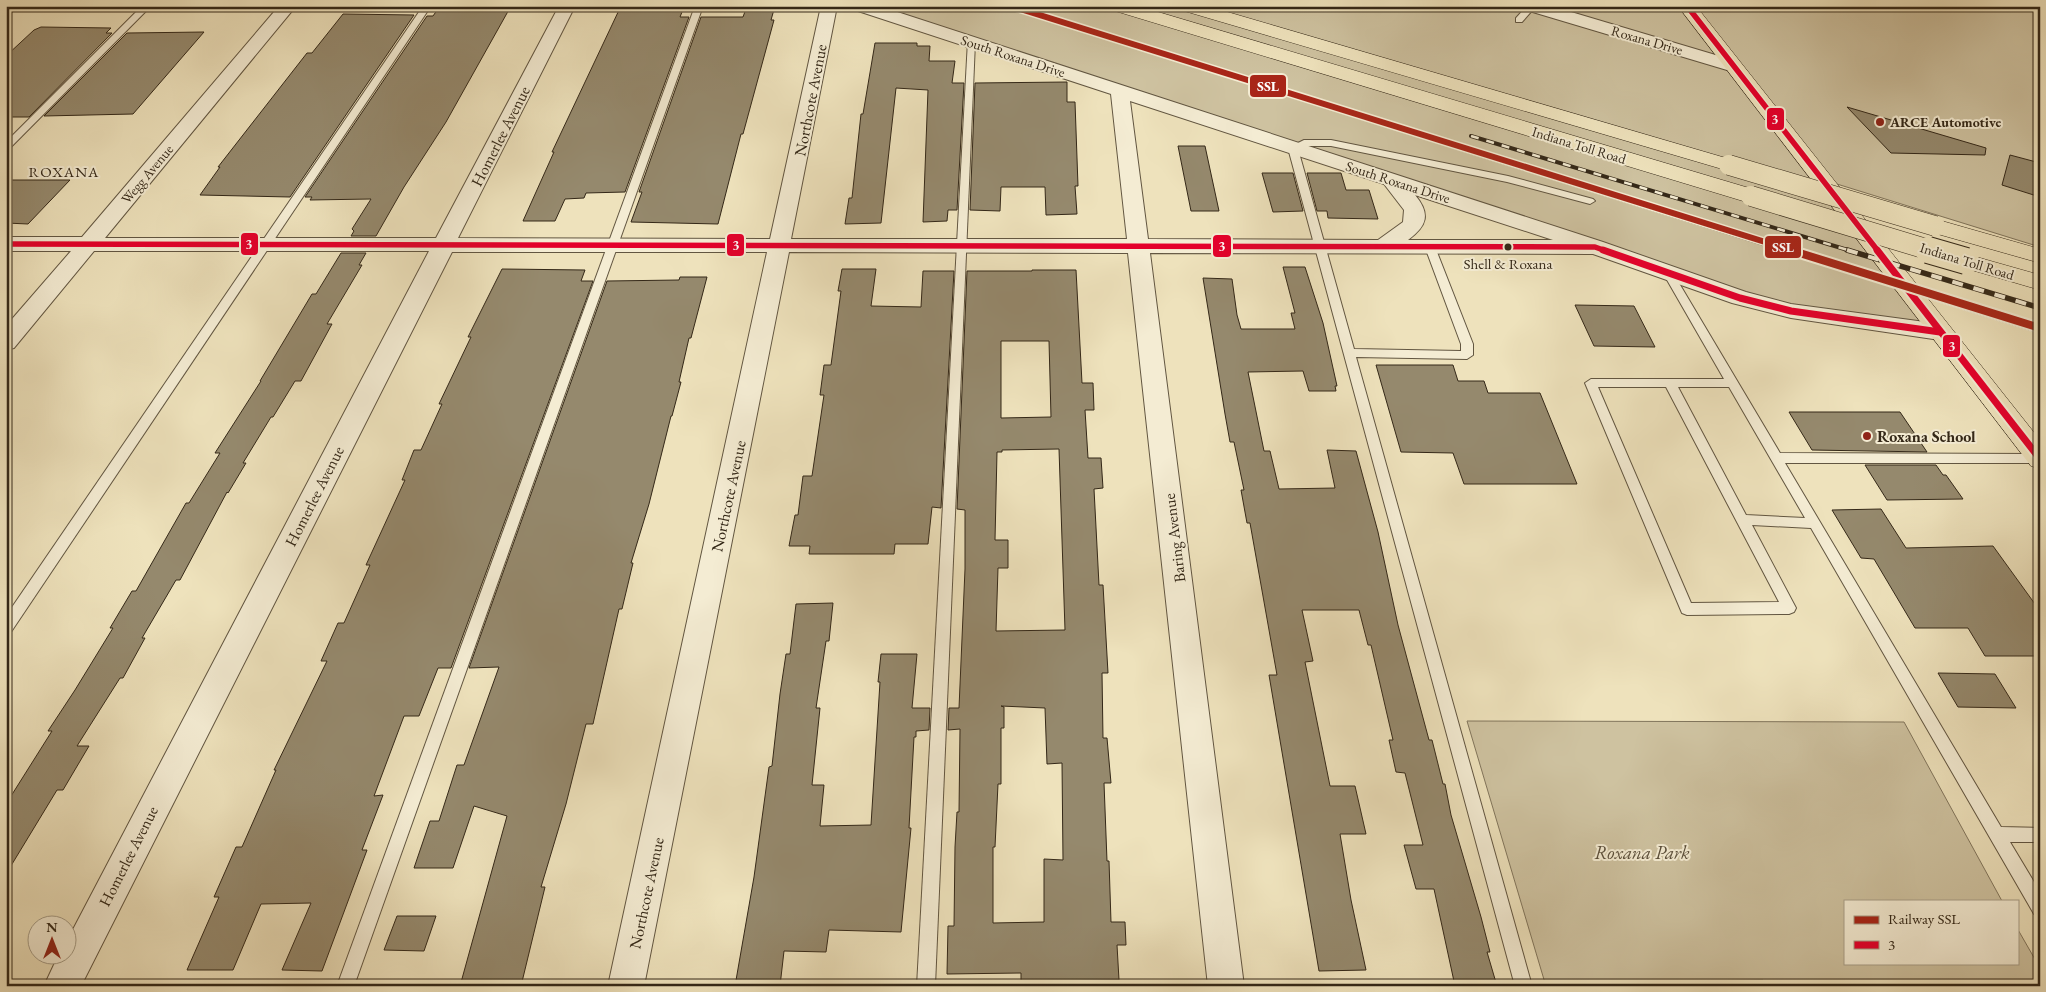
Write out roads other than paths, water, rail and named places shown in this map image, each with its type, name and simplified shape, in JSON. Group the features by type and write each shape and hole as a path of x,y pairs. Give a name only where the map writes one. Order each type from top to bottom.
{"main road":[{"name":"Indiana Toll Road","path":"1118,6 2040,283"},
{"name":"Indiana Toll Road","path":"1187,6 2040,256"},
{"path":"1687,6 2040,458"}],"street":[{"name":"Wegg Avenue","path":"6,342 288,6"},
{"name":"Homerlee Avenue","path":"62,986 566,6"},
{"name":"Northcote Avenue","path":"626,986 781,246 829,6"},
{"name":"South Roxana Drive","path":"861,6 1595,247 1740,298 1791,311 1940,332"},
{"name":"Roxana Drive","path":"1532,6 1733,66"},
{"name":"Baring Avenue","path":"1120,91 1140,247 1226,986"},
{"path":"1383,246 1410,229 1415,217 1415,211 1409,199 1391,180"},
{"path":"6,244 1595,247"}],"lane":[{"path":"6,146 147,6"},
{"path":"6,628 426,6"},
{"path":"345,986 699,6"},
{"path":"1518,20 1532,6"},
{"path":"926,986 971,42"},
{"path":"1524,986 1293,148 1304,142 1331,143 1508,179 1590,201"},
{"path":"1350,353 1467,355 1467,344 1430,246"},
{"path":"1668,273 2040,908"},
{"path":"1670,383 1789,608 1687,609 1591,383 1670,383 1733,383"},
{"path":"1776,458 2040,458"},
{"path":"1743,520 1814,523"},
{"path":"1996,834 2040,835"}],"railway":[{"path":"1471,136 1851,251"},
{"path":"1462,149 1786,251"},
{"path":"1782,250 2040,331"},
{"path":"1847,250 2040,308"}],"rail line":[{"name":"SSL","path":"1011,6 2040,328"}],"place":[{"name":"ARCE Automotive","path":"1880,122"},
{"name":"Shell & Roxana","path":"1508,247"},
{"name":"Roxana School","path":"1867,436"}],"district":[{"name":"ROXANA","path":"64,172"}],"park label":[{"name":"Roxana Park","path":"1642,852"}]}
